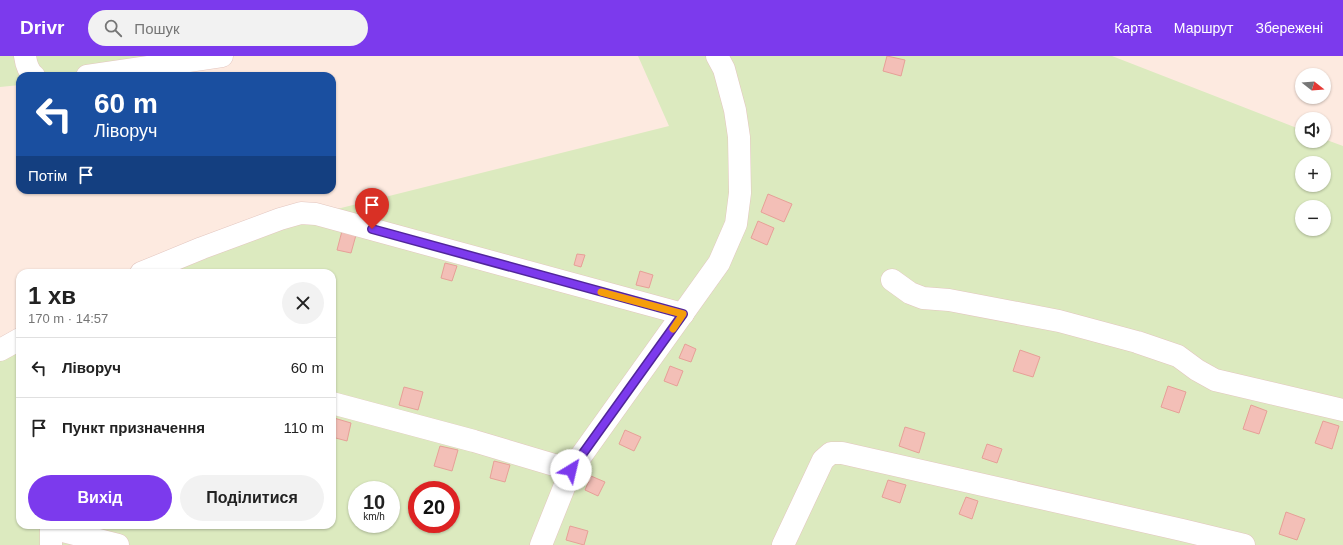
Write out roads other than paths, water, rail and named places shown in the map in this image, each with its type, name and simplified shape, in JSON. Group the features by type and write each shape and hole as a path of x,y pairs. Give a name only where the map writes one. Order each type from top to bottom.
{"lane":[{"path":"25,56 30,72"},
{"path":"113,72 219,56"},
{"path":"540,545 571,470 719,263 736,224 740,193 739,137 732,96 724,69 717,56"},
{"path":"151,269 280,219 302,213 316,214 683,314"},
{"path":"892,280 910,293 923,298 949,300 1059,321 1137,342 1178,356 1197,370 1215,380 1343,410"},
{"path":"0,350 16,341"},
{"path":"336,404 474,441 571,470"},
{"path":"784,545 823,460 831,453 842,453 1244,545"},
{"path":"51,529 51,545"},
{"path":"55,529 118,545"}]}
